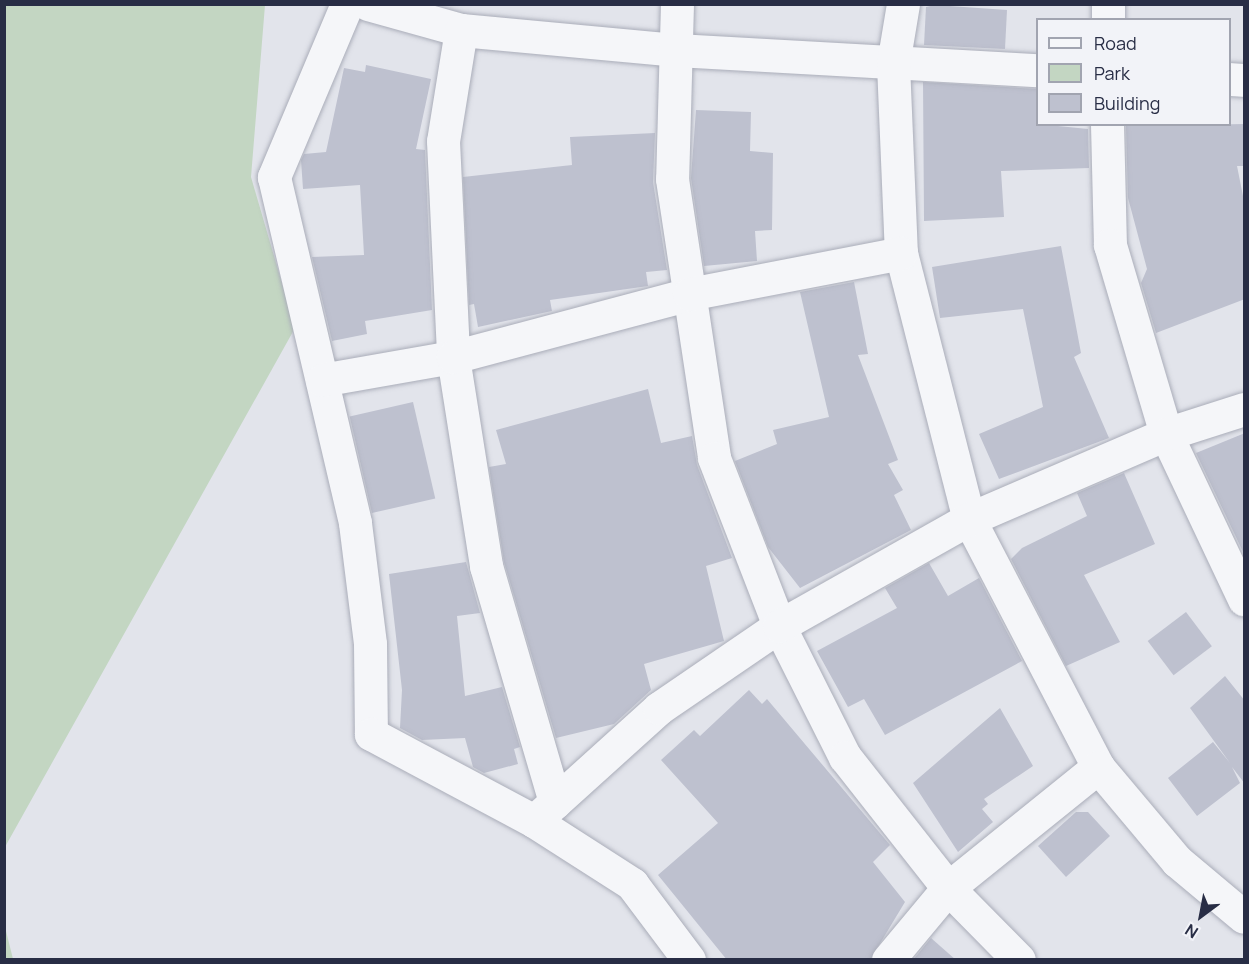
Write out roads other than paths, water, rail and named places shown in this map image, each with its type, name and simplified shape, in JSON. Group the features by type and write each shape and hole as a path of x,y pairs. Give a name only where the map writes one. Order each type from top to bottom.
{"street":[{"path":"347,4 274,177 355,523 370,644 371,734 545,812 632,884 689,960"},
{"path":"368,4 461,30 675,50 893,64 1036,70"},
{"path":"677,4 672,179 714,458 779,626 845,757 948,888 1019,960"},
{"path":"903,4 893,64 901,253 969,519 1098,767 1177,861 1245,917"},
{"path":"461,30 443,141 453,357 486,566 545,812"},
{"path":"1107,126 1110,245 1166,434 1245,599"},
{"path":"322,380 453,357 689,294 901,253"},
{"path":"545,812 659,708 779,626 969,519 1166,434 1245,409"},
{"path":"888,960 948,888 1098,767"}]}
